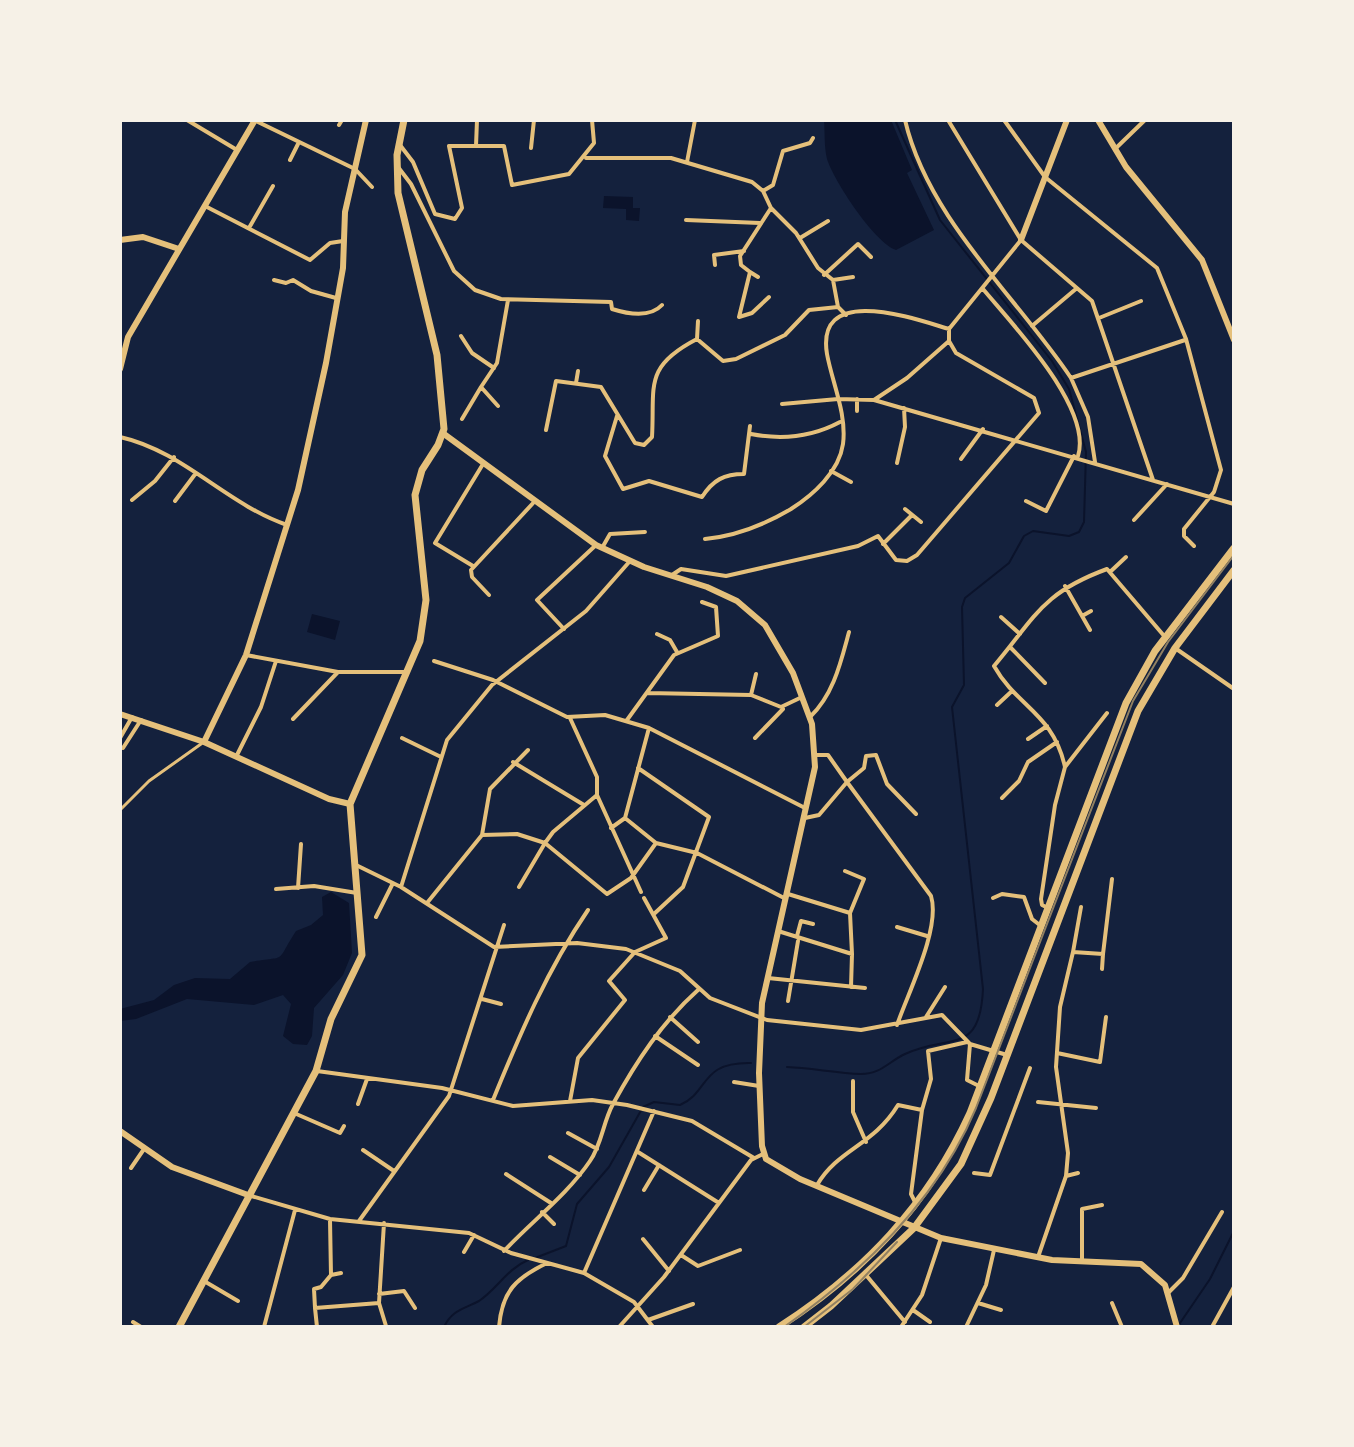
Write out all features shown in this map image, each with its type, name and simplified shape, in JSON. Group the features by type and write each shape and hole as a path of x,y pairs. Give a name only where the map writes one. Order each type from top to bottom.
{"main road":[{"path":"120,369 128,337 254,120"},
{"path":"204,742 246,655 287,525 313,427 336,298 345,212 366,120"},
{"path":"179,1327 316,1071 331,1019 362,959 350,804 358,777 420,641 426,600 415,495 420,475 444,434 437,355 403,220 396,165 404,120"},
{"path":"1021,240 1067,120"},
{"path":"1098,120 1115,149 1202,260 1234,340"},
{"path":"120,240 143,237 179,249"},
{"path":"444,434 599,546 630,561 720,592 757,617 778,644 802,697 810,717 815,755 807,809 776,931 760,1017 759,1086 763,1154 773,1166 816,1187 941,1238 1038,1257 1141,1264 1159,1276 1169,1292 1177,1324"},
{"path":"779,1327 832,1290 903,1223 948,1159 980,1087 1126,703 1165,637 1234,548"},
{"path":"804,1327 866,1275 914,1228 961,1164 1007,1055 1144,698 1175,648 1234,570"},
{"path":"120,714 204,742 232,758 329,799 350,804"},
{"path":"120,1131 172,1167 248,1195"}],"street":[{"path":"187,120 237,150"},
{"path":"254,120 355,169 372,187"},
{"path":"476,146 477,120"},
{"path":"531,148 534,120"},
{"path":"398,143 409,153 435,214 455,219 462,208 449,146 504,146 512,185 569,174 585,158 594,143 592,120"},
{"path":"687,162 695,120"},
{"path":"905,120 917,158 958,233 991,280 1032,326 1071,378 1088,417 1092,462"},
{"path":"948,120 1021,240 1092,301 1153,480"},
{"path":"1004,120 1045,177 1157,268 1186,339 1221,470 1210,497 1184,529 1184,536 1194,546"},
{"path":"1115,149 1145,120"},
{"path":"763,191 773,185 783,151 810,143 813,138"},
{"path":"290,160 298,144"},
{"path":"585,158 653,156 687,162 752,182 763,191 771,208 800,238 824,275 833,280 853,277"},
{"path":"396,165 411,184 454,271 475,290 508,300 611,302 612,309 628,314 655,311 662,305"},
{"path":"249,228 273,186"},
{"path":"205,206 310,260 327,244 343,241"},
{"path":"758,277 741,265 744,251 771,208"},
{"path":"686,220 760,223"},
{"path":"800,238 828,221"},
{"path":"671,576 681,569 726,576 858,546 878,536 896,560 907,561 917,555 1011,442 1019,440 1039,413 1038,402 956,353 949,341 949,329 1021,240"},
{"path":"824,275 858,244 871,257"},
{"path":"715,265 714,255 744,251"},
{"path":"750,272 739,317 752,313 769,297"},
{"path":"274,280 286,283 293,280 311,291 336,298"},
{"path":"833,280 838,307 846,315"},
{"path":"983,288 1060,387 1078,437 1077,457 1046,511 1026,501"},
{"path":"1032,326 1077,288"},
{"path":"462,419 494,368 503,338 508,300"},
{"path":"1099,318 1141,301"},
{"path":"697,339 723,361 736,359 785,335 809,310 838,307"},
{"path":"705,539 760,526 801,502 822,485 831,471 843,444 838,399 826,349 832,325 846,315 882,310 949,329"},
{"path":"697,339 698,321"},
{"path":"461,336 472,353 494,368"},
{"path":"546,430 556,381 576,383 601,387 635,443 649,443 652,437 653,380 670,359 697,339"},
{"path":"1071,378 1186,339"},
{"path":"874,400 907,378 949,341"},
{"path":"576,383 578,371"},
{"path":"481,387 498,406"},
{"path":"782,404 838,399 874,400 1234,504"},
{"path":"857,399 857,411"},
{"path":"897,463 905,427 904,408"},
{"path":"617,416 605,456 625,491 649,481 702,497 715,481 728,474 744,474 750,426"},
{"path":"751,434 778,439 840,422"},
{"path":"961,459 983,429"},
{"path":"120,444 122,437 149,443 235,501 287,525"},
{"path":"132,500 155,481 174,457"},
{"path":"473,566 435,543 483,463"},
{"path":"831,471 851,482"},
{"path":"175,501 196,473"},
{"path":"1134,520 1167,484"},
{"path":"489,595 472,577 473,566 535,501"},
{"path":"905,509 921,522"},
{"path":"883,544 912,515"},
{"path":"564,630 537,600 610,534 645,532"},
{"path":"1110,572 1126,557"},
{"path":"401,887 440,756 455,729 497,682 564,630 615,582 630,561"},
{"path":"1065,767 1057,742 1038,712 1012,691 994,666 1047,599 1065,586 1107,569 1165,637"},
{"path":"1065,586 1090,630"},
{"path":"627,720 677,652 718,636 716,607 702,602"},
{"path":"1082,616 1091,611"},
{"path":"1001,617 1020,634"},
{"path":"810,717 835,679 847,651 849,632"},
{"path":"657,634 670,640 677,652"},
{"path":"1010,647 1045,683"},
{"path":"1175,648 1234,689"},
{"path":"246,655 338,672 408,672"},
{"path":"232,758 261,707 276,661"},
{"path":"434,661 497,682 570,718 598,714 649,728 807,809"},
{"path":"293,719 338,672"},
{"path":"751,695 756,674"},
{"path":"997,705 1012,691"},
{"path":"647,693 751,695 785,707"},
{"path":"755,738 785,707 802,697"},
{"path":"1048,908 1042,905 1041,899 1055,805 1065,767 1107,713"},
{"path":"120,738 132,717"},
{"path":"570,718 597,777 597,795 641,892"},
{"path":"123,748 141,720"},
{"path":"1028,739 1047,726"},
{"path":"611,828 625,818 649,728"},
{"path":"402,738 440,756"},
{"path":"120,810 149,781 204,742"},
{"path":"1002,798 1019,781 1028,762 1057,742"},
{"path":"427,903 482,835 486,796 513,762 528,750"},
{"path":"815,755 828,755 931,896 933,911 927,936 897,1025"},
{"path":"805,818 819,815 847,782 864,768 866,756 876,755 887,784 916,814"},
{"path":"513,762 584,805"},
{"path":"638,768 708,813 683,887 655,913"},
{"path":"519,887 545,843 597,795"},
{"path":"625,818 656,843 697,853 785,896 850,913"},
{"path":"482,835 517,834 545,843 607,894 633,875 656,843"},
{"path":"298,888 301,844"},
{"path":"353,864 401,887 494,947 565,943 616,947 680,971 698,990 760,1017 861,1030 942,1015 968,1043 967,1080 980,1087"},
{"path":"845,871 864,879 850,913 851,987"},
{"path":"1102,969 1112,879"},
{"path":"376,917 393,883"},
{"path":"276,889 323,887 357,893"},
{"path":"993,898 1002,894 1024,897 1032,919 1041,926"},
{"path":"570,1102 578,1058 625,1000 609,981 635,952 666,938 655,913 644,898"},
{"path":"1038,1257 1066,1176 1068,1153 1057,1053 1060,1007 1081,907"},
{"path":"493,1101 522,1028 565,943 588,910"},
{"path":"788,1001 801,921 813,924"},
{"path":"359,1221 450,1090 482,999 494,947 504,925"},
{"path":"897,927 927,936"},
{"path":"776,931 852,954"},
{"path":"1073,952 1103,954"},
{"path":"766,978 865,988"},
{"path":"926,1017 945,987"},
{"path":"504,1251 580,1175 597,1149 614,1103 655,1036 698,990"},
{"path":"482,999 501,1004"},
{"path":"670,1017 698,1042"},
{"path":"1057,1053 1100,1062 1106,1017"},
{"path":"655,1036 698,1065"},
{"path":"917,1205 911,1194 922,1110 931,1079 928,1051 968,1043 1007,1055"},
{"path":"974,1173 990,1175 1030,1068"},
{"path":"316,1071 450,1090 522,1107 570,1102 638,1107 699,1124 754,1158"},
{"path":"358,1104 367,1079"},
{"path":"853,1081 853,1112 866,1142"},
{"path":"734,1082 759,1086"},
{"path":"1038,1102 1096,1108"},
{"path":"816,1187 827,1167 866,1142 887,1123 898,1105 922,1110"},
{"path":"584,1273 654,1111"},
{"path":"294,1113 340,1133 344,1126"},
{"path":"568,1133 597,1149"},
{"path":"131,1168 144,1149"},
{"path":"363,1150 394,1171"},
{"path":"638,1152 719,1203"},
{"path":"619,1327 669,1271 754,1158 763,1154"},
{"path":"550,1157 580,1175"},
{"path":"644,1190 659,1165"},
{"path":"1066,1176 1078,1173"},
{"path":"506,1174 551,1203"},
{"path":"248,1195 330,1219 451,1229 474,1235 504,1251 584,1273 639,1307 653,1327"},
{"path":"1082,1262 1082,1209 1102,1205"},
{"path":"264,1327 295,1210"},
{"path":"542,1212 554,1224"},
{"path":"1169,1292 1183,1278 1222,1212"},
{"path":"330,1219 331,1275"},
{"path":"384,1223 379,1303 386,1326"},
{"path":"464,1252 474,1235"},
{"path":"901,1327 922,1295 941,1238"},
{"path":"643,1239 669,1271"},
{"path":"681,1255 698,1266 740,1250"},
{"path":"975,1327 967,1325 978,1303 994,1250"},
{"path":"499,1327 508,1289 517,1280 548,1262"},
{"path":"317,1327 314,1289 321,1287 331,1275 341,1273"},
{"path":"866,1275 905,1322"},
{"path":"204,1281 238,1301"},
{"path":"1212,1327 1234,1287"},
{"path":"379,1294 404,1291 415,1308"},
{"path":"315,1308 379,1303"},
{"path":"978,1303 1001,1310"},
{"path":"1112,1303 1122,1327"},
{"path":"648,1320 693,1304"},
{"path":"913,1310 930,1322"},
{"path":"133,1322 141,1327"}],"water":[{"path":"824,120 891,120 912,170 907,173 934,230 896,250 877,236 856,210 831,169 826,154"},
{"path":"604,196 633,197 633,208 640,208 639,221 626,220 626,209 603,208"},
{"path":"312,614 340,621 335,640 307,632"},
{"path":"331,892 349,903 352,953 343,975 314,1008 312,1036 307,1045 293,1044 283,1036 291,1004 283,995 254,1005 187,999 136,1019 120,1021 120,1009 154,1000 174,985 195,978 230,979 250,962 280,957 296,931 311,925 323,915 322,897"}],"waterway":[{"path":"787,1067 868,1073 921,1048 959,1039 969,1034 976,1025 983,989 952,707 964,685 962,607 965,598 1009,563 1024,536 1033,531 1069,536 1079,532 1084,522 1086,452 1069,389 1052,361 940,220 895,120"},
{"path":"535,1258 566,1246 577,1204 609,1167 643,1107 654,1102 680,1105 722,1067 751,1063"},
{"path":"1178,1326 1210,1279 1234,1231"},
{"path":"444,1327 455,1313 479,1301 528,1260"}],"railway":[{"path":"784,1327 842,1282 896,1231 920,1203 960,1141 976,1108 1133,701 1168,642 1234,555"},
{"path":"804,1327 853,1289 897,1242"}]}
